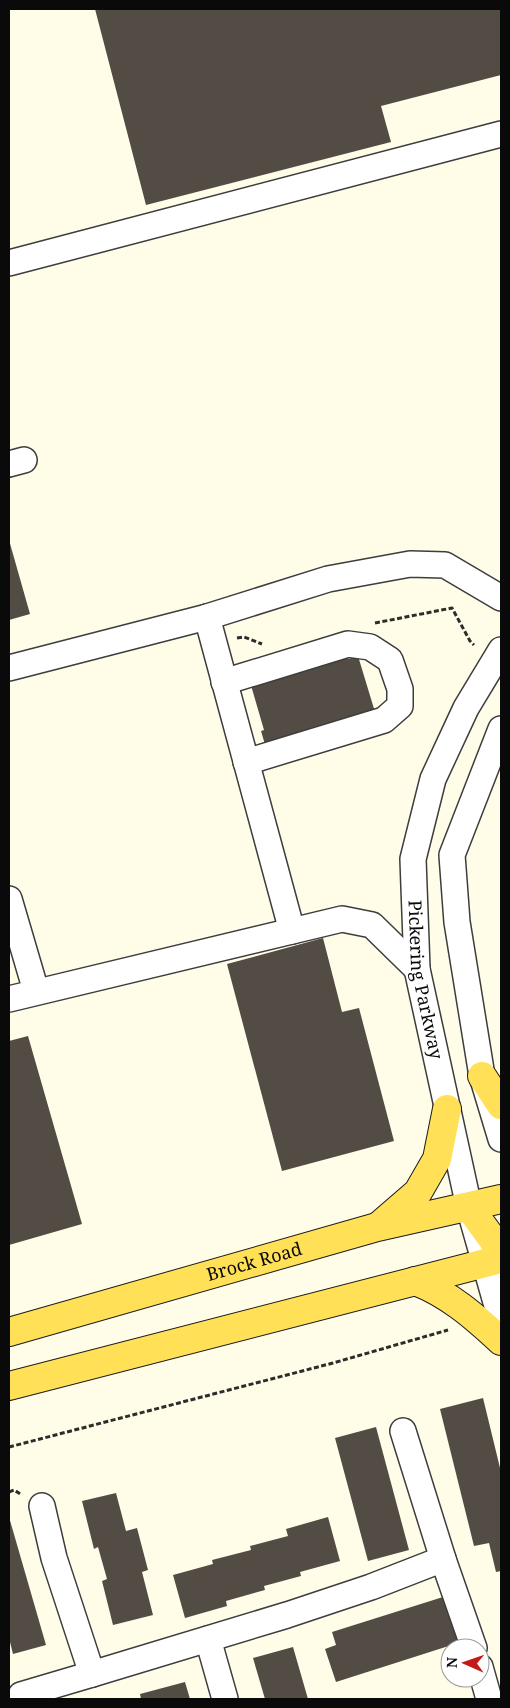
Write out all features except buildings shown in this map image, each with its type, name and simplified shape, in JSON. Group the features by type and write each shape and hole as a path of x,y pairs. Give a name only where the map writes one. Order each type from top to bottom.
{"main road":[{"path":"482,1076 501,1104"},
{"path":"377,1227 418,1192 437,1159 447,1109"},
{"name":"Brock Road","path":"9,1332 377,1227 501,1199"},
{"path":"9,1386 415,1281 496,1258 469,1207"},
{"path":"415,1281 436,1289 469,1311 501,1340"}],"street":[{"path":"9,263 501,134"},
{"path":"9,668 206,617 328,579 410,564 444,565 501,598"},
{"path":"206,617 292,931"},
{"path":"224,682 348,644 370,647 390,660 400,688 400,706 384,720 246,762"},
{"name":"Pickering Parkway","path":"469,1207 417,969 413,859 433,779 466,708 501,650"},
{"path":"501,728 452,854 457,922 482,1076 501,1139"},
{"path":"9,899 36,991"},
{"path":"9,999 342,919 372,925 417,969"},
{"path":"496,1258 501,1320"},
{"path":"403,1431 443,1559 471,1638"},
{"path":"42,1506 54,1558 92,1674"},
{"path":"21,1695 208,1639 371,1587 443,1559"},
{"path":"208,1639 225,1699"}],"path":[{"path":"9,1447 332,1363 455,1328"}]}
